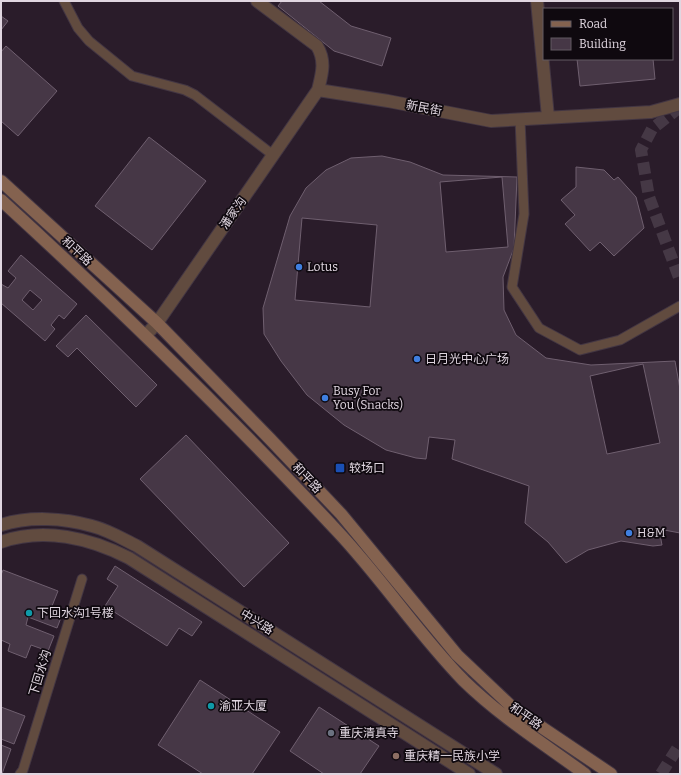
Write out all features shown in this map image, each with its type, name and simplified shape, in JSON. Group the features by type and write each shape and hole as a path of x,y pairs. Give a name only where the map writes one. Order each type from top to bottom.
{"main road":[{"name":"和平路","path":"1,181 157,323 341,514 457,655 473,672 513,708 611,774"},
{"name":"和平路","path":"1,200 146,335 341,534 464,681 502,715 585,774"}],"street":[{"path":"257,1 317,46 322,56 323,68 318,90"},
{"path":"537,1 548,117"},
{"name":"潘家沟","path":"146,335 157,323 318,90"},
{"name":"新民街","path":"318,90 388,101 491,121 651,112 680,104"},
{"name":"中兴路","path":"1,525 31,519 69,522 92,526 137,546 496,774"},
{"name":"中兴路","path":"1,542 32,536 60,535 109,548 130,558 469,774"}],"lane":[{"path":"64,1 78,28 89,41 132,76 185,90 195,95 273,155"},
{"path":"520,119 524,214 512,286 539,328 580,350 620,340 680,306"},
{"name":"下回水沟","path":"20,774 23,770 82,579"}],"building":[{"path":"282,1 319,1 351,26 391,38 382,66 334,51 278,6"},
{"path":"1,16 8,21 1,30"},
{"path":"6,46 57,91 18,136 1,121 1,52"},
{"path":"577,60 653,60 655,79 580,86"},
{"path":"149,137 206,181 152,250 95,206"},
{"name":"日月光中心广场","path":"382,156 410,162 443,175 517,177 514,248 503,277 504,310 516,335 546,358 591,365 675,361 680,389 680,533 659,529 662,545 653,546 621,541 588,550 566,563 548,542 525,523 529,486 452,459 455,440 429,437 426,459 416,458 386,450 344,425 307,395 281,361 264,334 263,308 290,216 306,188 326,170 351,158"},
{"path":"576,167 604,170 614,180 618,177 636,197 644,228 614,256 600,242 590,251 565,224 575,215 561,200 576,187"},
{"path":"502,177 508,247 446,252 440,182"},
{"path":"302,218 377,225 370,307 295,300"},
{"path":"21,255 77,304 64,319 59,315 51,325 55,329 45,341 1,303 1,284 8,288 16,278 8,271","holes":["30,290 42,300 33,310 22,300"]},
{"path":"86,315 157,385 136,407 77,348 68,357 56,346"},
{"path":"643,364 660,443 607,454 590,376"},
{"path":"186,435 289,543 244,587 140,479"},
{"path":"115,566 202,622 192,636 179,628 167,646 105,606 118,586 107,579"},
{"name":"下回水沟1号楼","path":"3,570 58,591 50,611 62,615 57,628 28,617 26,625 54,636 48,651 31,645 26,658 8,651 10,644 1,640 1,575"},
{"name":"渝亚大厦","path":"200,680 280,732 252,774 203,774 158,745"},
{"path":"1,707 25,716 14,744 1,739"},
{"path":"319,707 379,746 360,774 324,774 290,751"},
{"path":"1,745 11,749 2,774 1,774"}],"tunnel":[{"path":"680,107 652,129 641,150 649,197 680,280"},
{"path":"661,774 680,744"}],"place":[{"name":"Lotus","path":"299,267"},
{"name":"日月光中心广场","path":"417,359"},
{"name":"Busy For You (Snacks)","path":"325,398"},
{"name":"较场口","path":"340,468"},
{"name":"H&M","path":"629,533"},
{"name":"下回水沟1号楼","path":"29,613"},
{"name":"渝亚大厦","path":"211,706"},
{"name":"重庆清真寺","path":"331,733"},
{"name":"重庆精一民族小学","path":"396,756"}]}
